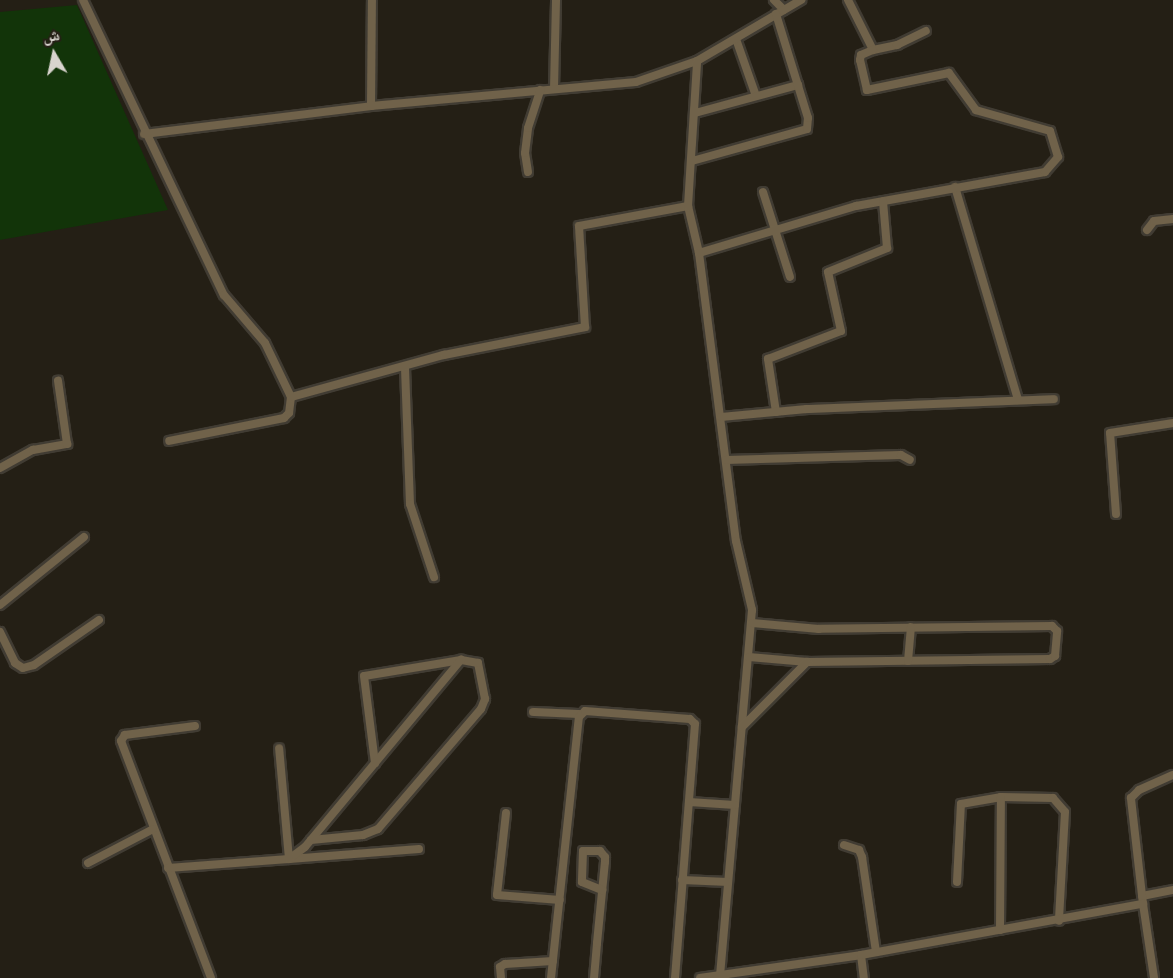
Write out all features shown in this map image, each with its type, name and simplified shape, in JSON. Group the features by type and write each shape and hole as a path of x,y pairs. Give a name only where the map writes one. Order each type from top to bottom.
{"street":[{"path":"83,0 144,134 227,302 265,343 291,398 289,413 284,418 169,441"},
{"path":"371,106 372,0"},
{"path":"554,89 556,0"},
{"path":"692,161 807,129 780,12 774,0"},
{"path":"144,134 371,106 636,82 697,61 801,0"},
{"path":"848,0 873,50"},
{"path":"699,253 883,201 1045,172 1058,157 1055,139 1050,131 976,110 949,73 867,90 860,60 861,55 897,45 926,31"},
{"path":"736,39 756,96"},
{"path":"697,61 688,206 699,253 736,541 750,593 752,623 720,974"},
{"path":"695,113 798,85"},
{"path":"528,172 525,153 528,128 540,90"},
{"path":"954,187 1018,400"},
{"path":"763,192 777,230 790,277"},
{"path":"776,412 768,359 842,331 828,272 887,248 883,201"},
{"path":"291,398 405,368 444,355 583,328 579,226 688,206"},
{"path":"1147,230 1154,220 1173,219"},
{"path":"405,368 410,504 434,577"},
{"path":"0,468 33,450 67,444 69,433 58,381"},
{"path":"721,417 776,412 1054,399"},
{"path":"1116,514 1107,440 1110,432 1173,423"},
{"path":"726,460 901,455 909,460"},
{"path":"0,605 84,537"},
{"path":"0,632 15,663 23,668 34,665 99,620"},
{"path":"749,657 807,662 1050,659 1055,656 1058,631 1052,626 819,629 752,623"},
{"path":"908,661 911,627"},
{"path":"311,840 363,836 378,830 481,709 485,699 480,668 474,661 461,660 364,676 375,763"},
{"path":"289,859 311,840 461,660"},
{"path":"742,727 807,662"},
{"path":"533,712 693,721 675,978"},
{"path":"551,978 580,714"},
{"path":"195,726 122,738 153,829 211,978"},
{"path":"279,748 289,859"},
{"path":"1154,978 1142,900 1131,798 1139,790 1173,775"},
{"path":"957,882 961,804 1001,797 1053,798 1064,808 1059,921"},
{"path":"1000,930 1001,797"},
{"path":"689,802 735,805"},
{"path":"506,813 496,895 560,900"},
{"path":"88,863 153,829"},
{"path":"844,845 859,850 862,857 876,952"},
{"path":"168,868 419,849"},
{"path":"594,978 602,891 603,853 582,852 582,882 602,891"},
{"path":"682,880 728,882"},
{"path":"700,978 861,955 1059,921 1173,890"},
{"path":"861,955 864,978"},
{"path":"501,978 500,967 504,964 553,962"}],"green space":[{"path":"77,5 168,210 0,240 0,12"}]}
